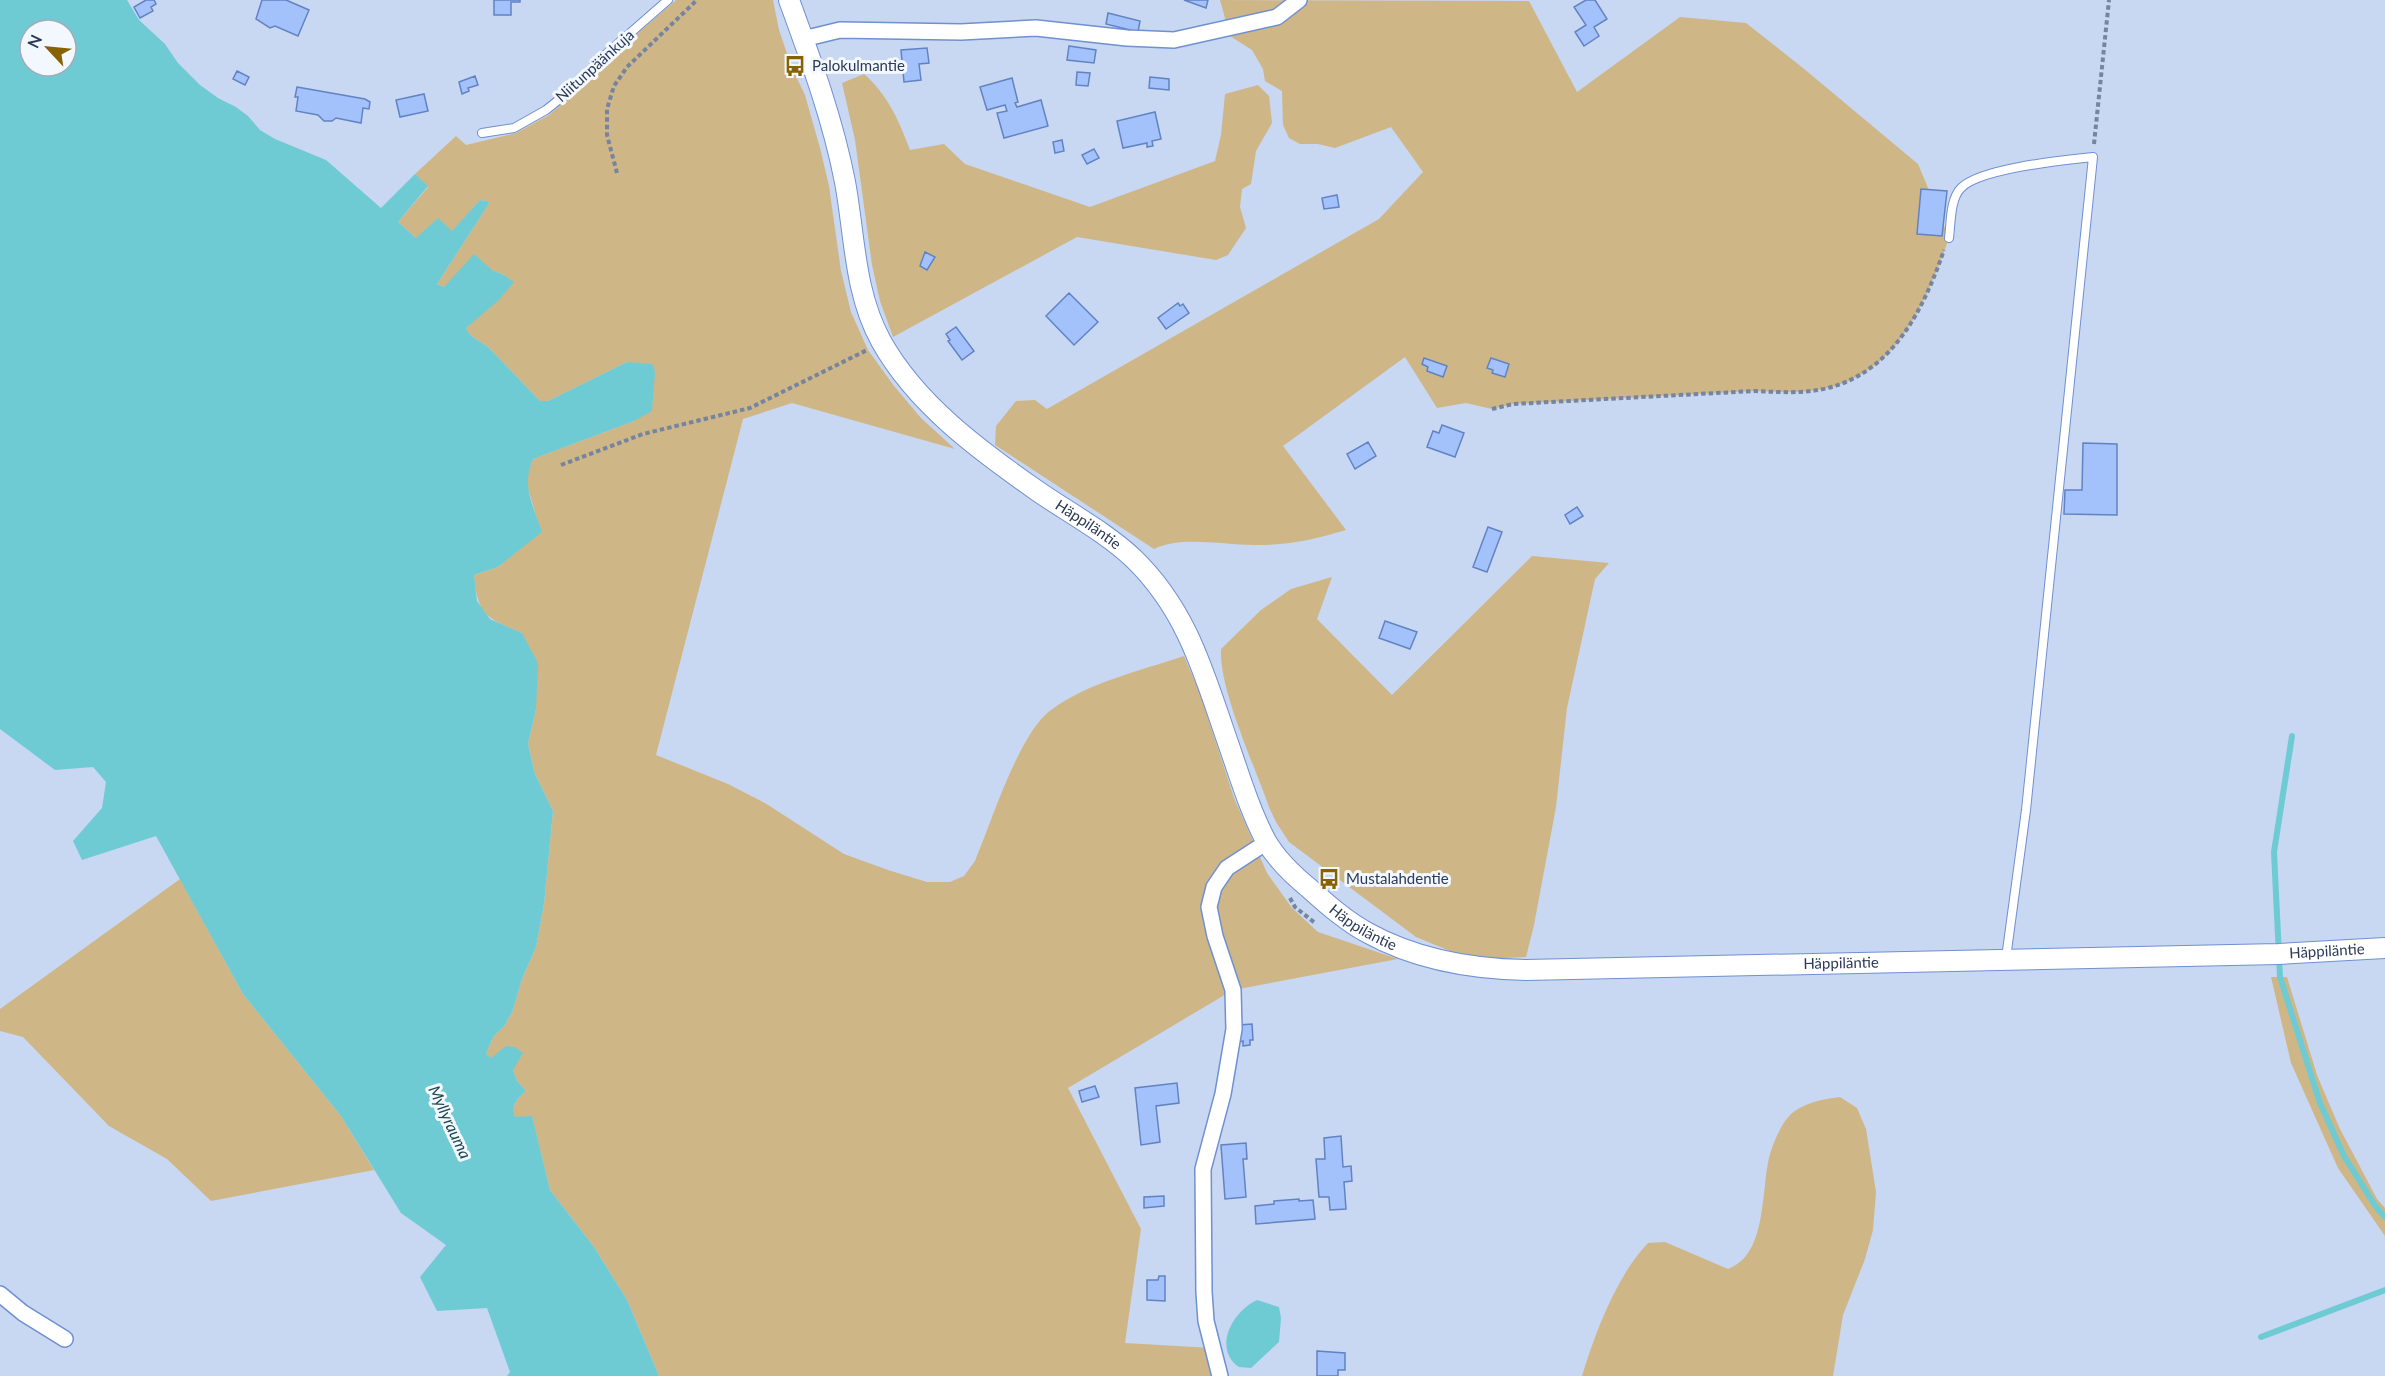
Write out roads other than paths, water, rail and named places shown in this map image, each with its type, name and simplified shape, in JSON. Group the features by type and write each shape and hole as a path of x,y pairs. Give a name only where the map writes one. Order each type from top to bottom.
{"street":[{"name":"Häppiläntie","path":"789,0 836,144 852,226 856,268 866,306 882,342 933,408 978,447 1037,491 1101,531 1134,559 1159,588 1183,621 1197,652 1267,842 1292,874 1367,933 1445,962 1485,969 2279,954 2385,948"},
{"path":"803,39 840,30 961,32 1036,28 1127,38 1174,40 1277,17 1299,0"},
{"path":"1220,1376 1210,1339 1204,1301 1203,1169 1223,1094 1234,1029 1233,990 1215,936 1209,907 1214,887 1227,868 1267,842"},
{"path":"0,1294 23,1313 65,1339"}],"lane":[{"name":"Niitunpäänkuja","path":"482,133 514,128 546,110 576,86 597,62 668,0"},
{"path":"1949,238 1954,201 1961,188 1987,175 2037,164 2093,157 2027,798 2006,959"}],"water":[{"name":"Myllyrauma","path":"0,0 127,0 139,20 165,44 178,63 200,85 236,107 248,116 260,130 275,139 326,160 381,208 415,174 428,186 398,222 416,238 438,218 452,231 480,200 490,202 437,284 444,287 474,254 492,270 514,282 499,300 466,328 470,335 488,347 540,401 548,401 627,362 652,364 655,371 652,411 634,421 533,459 528,487 542,532 498,567 474,575 477,601 490,619 522,633 538,663 536,709 528,744 535,774 553,811 544,904 536,947 522,979 513,1010 505,1025 493,1037 486,1054 491,1058 506,1046 515,1047 523,1053 513,1070 517,1081 526,1091 516,1102 515,1117 532,1116 550,1190 594,1247 627,1300 659,1376 507,1376 510,1372 487,1308 437,1311 420,1277 446,1245 401,1213 341,1116 243,994 156,836 82,860 73,841 102,808 106,782 93,767 55,770 0,729"},
{"path":"1257,1300 1279,1307 1281,1318 1279,1342 1251,1368 1239,1367 1231,1359 1227,1350 1229,1331 1240,1312"}],"waterway":[{"path":"2292,736 2274,852 2280,977 2320,1103 2344,1156 2376,1207 2385,1217"},
{"path":"2261,1337 2385,1290"}],"place":[{"name":"Palokulmantie","path":"795,66"},
{"name":"Mustalahdentie","path":"1329,879"}]}
